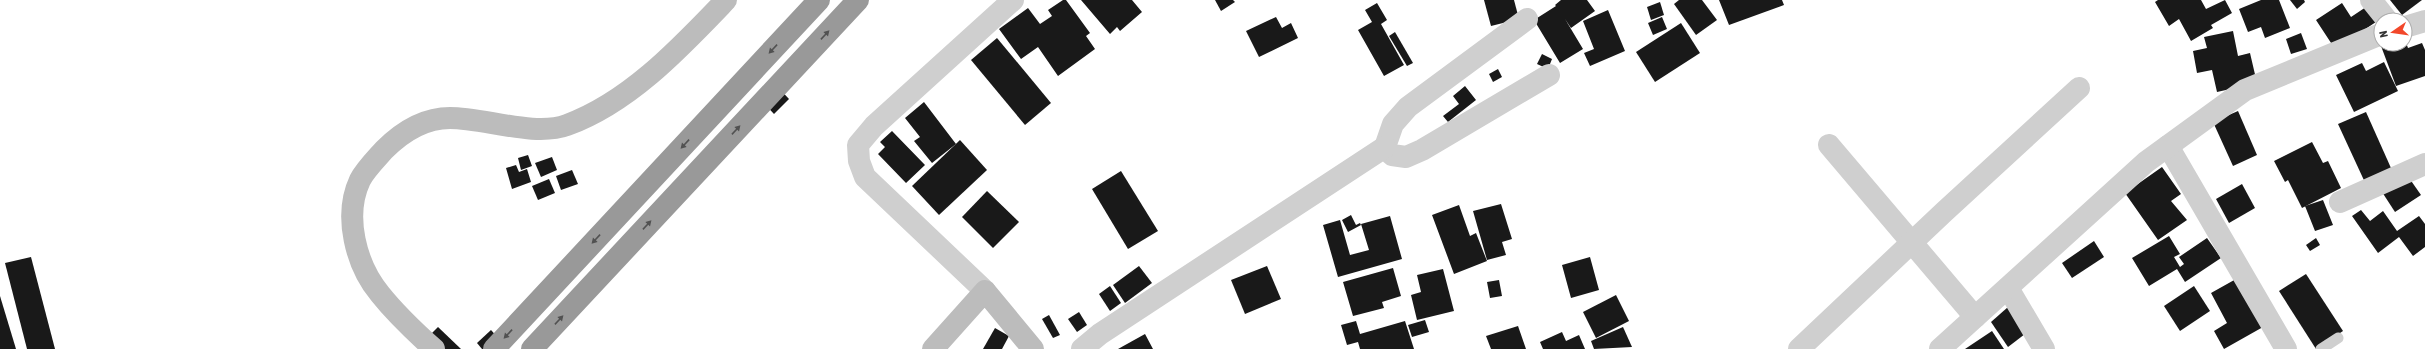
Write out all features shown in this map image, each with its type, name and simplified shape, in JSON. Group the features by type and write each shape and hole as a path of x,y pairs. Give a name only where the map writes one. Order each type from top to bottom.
{"highway":[{"path":"494,349 819,0"},
{"path":"532,349 858,0"}],"street":[{"path":"426,342 379,294 362,264 354,240 352,212 360,180 378,157 399,134 423,122 450,118 547,129 565,126 594,114 631,88 686,42 726,0"},
{"path":"1013,0 874,126 858,145 859,161 865,177 984,291 1033,349"},
{"path":"2371,0 2381,12"},
{"path":"1082,349 1100,334 1385,148 1393,124 1408,107 1526,19"},
{"path":"2413,25 2425,21"},
{"path":"1940,349 2146,162 2245,90 2373,37"},
{"path":"1385,148 1392,155 1406,157 1422,150 1549,75"},
{"path":"1799,349 1912,242 2079,88"},
{"path":"1829,145 1975,317"},
{"path":"2168,146 2286,349"},
{"path":"2340,202 2425,164"},
{"path":"2008,288 2044,349"},
{"path":"932,349 984,291"}],"lane":[{"path":"2321,349 2338,338"}],"building":[{"path":"1063,0 1066,0 1090,33 1086,36 1095,49 1058,76 1038,47 1021,59 999,29 1028,8 1040,24 1052,16 1048,10"},
{"path":"1081,0 1132,0 1142,12 1120,31 1117,27 1110,34"},
{"path":"1215,0 1233,0 1235,2 1221,11"},
{"path":"1484,0 1514,0 1519,19 1491,26"},
{"path":"1561,0 1587,0 1595,11 1571,28 1565,19 1583,49 1560,63 1534,20 1556,6 1555,5"},
{"path":"1679,0 1702,0 1717,20 1696,35 1674,4"},
{"path":"1719,0 1782,0 1784,5 1729,25"},
{"path":"2158,0 2201,0 2206,9 2225,0 2232,13 2211,25 2213,28 2191,41 2179,19 2169,26 2155,2"},
{"path":"2261,0 2279,0 2290,28 2265,38 2261,27 2248,32 2239,9"},
{"path":"2290,0 2304,0 2305,2 2297,9"},
{"path":"2390,0 2422,0 2406,12 2400,12"},
{"path":"1660,2 1664,15 1651,20 1647,7"},
{"path":"1377,3 1387,20 1381,24 1404,65 1384,76 1358,30 1372,22 1365,10"},
{"path":"2342,3 2351,17 2366,7 2373,18 2373,24 2335,49 2316,20"},
{"path":"1608,10 1625,51 1590,66 1584,53 1594,49 1583,21"},
{"path":"1276,17 1282,28 1291,23 1298,38 1259,57 1246,31"},
{"path":"1662,17 1667,29 1653,35 1648,23"},
{"path":"1681,23 1700,53 1655,82 1636,52"},
{"path":"2233,31 2238,56 2250,53 2257,83 2217,92 2212,70 2197,73 2193,51 2207,48 2204,37"},
{"path":"1395,32 1413,63 1407,66 1389,36"},
{"path":"2301,33 2307,49 2291,54 2286,39"},
{"path":"997,38 1051,103 1025,125 971,60"},
{"path":"2422,43 2425,50 2425,76 2396,86 2383,52 2413,52 2413,46"},
{"path":"1542,54 1552,59 1548,69 1537,64"},
{"path":"2384,62 2398,91 2354,112 2336,75 2362,63 2366,71"},
{"path":"1498,69 1502,77 1493,82 1489,74"},
{"path":"772,81 789,99 774,114 757,96"},
{"path":"1465,86 1476,100 1448,122 1443,116 1459,104 1453,96"},
{"path":"924,102 956,144 932,163 914,141 920,137 905,118"},
{"path":"2238,111 2257,155 2233,166 2213,122"},
{"path":"2366,112 2395,177 2368,189 2338,124"},
{"path":"892,131 925,165 906,183 878,154 885,147 880,142"},
{"path":"960,140 987,170 939,215 912,186"},
{"path":"2312,142 2323,163 2328,161 2341,188 2302,208 2288,180 2285,182 2274,161"},
{"path":"528,155 532,166 521,170 518,158"},
{"path":"552,157 557,170 541,177 535,163"},
{"path":"516,165 519,172 527,169 531,182 512,189 506,168"},
{"path":"2162,167 2181,194 2171,201 2187,220 2158,240 2125,193"},
{"path":"572,170 578,184 561,190 556,176"},
{"path":"1121,171 1158,231 1128,249 1092,189"},
{"path":"2407,175 2421,195 2395,212 2382,192"},
{"path":"549,179 555,193 538,200 532,186"},
{"path":"2242,184 2255,208 2229,223 2216,199"},
{"path":"987,191 1019,222 993,248 962,217"},
{"path":"2323,200 2333,225 2315,231 2305,206"},
{"path":"1501,204 1512,239 1502,242 1506,255 1487,260 1473,211"},
{"path":"1459,205 1470,236 1476,233 1487,261 1454,274 1432,215"},
{"path":"2361,210 2370,221 2383,211 2397,231 2419,216 2425,224 2425,247 2413,256 2399,237 2378,253 2352,216"},
{"path":"1351,215 1356,225 1360,223 1361,225 1348,232 1342,220"},
{"path":"1390,216 1402,259 1338,277 1323,225 1340,220 1350,255 1369,250 1361,224"},
{"path":"2169,236 2180,254 2174,257 2180,267 2184,264 2179,257 2207,238 2221,258 2185,282 2177,269 2149,286 2132,258"},
{"path":"2316,238 2320,245 2310,251 2306,245"},
{"path":"2094,241 2104,257 2072,278 2062,263"},
{"path":"31,257 55,349 27,349 5,263"},
{"path":"1590,257 1599,290 1571,298 1562,265"},
{"path":"1139,266 1152,283 1125,303 1113,285"},
{"path":"1267,266 1281,299 1245,314 1231,280"},
{"path":"1393,268 1401,296 1382,302 1384,308 1353,316 1343,282"},
{"path":"1443,269 1454,311 1417,320 1411,295 1421,292 1417,275"},
{"path":"2306,274 2343,331 2316,349 2279,291"},
{"path":"2236,279 2263,327 2224,349 2214,331 2227,323 2211,293"},
{"path":"1499,280 1502,296 1490,298 1487,282"},
{"path":"1110,286 1121,303 1110,311 1099,294"},
{"path":"2194,286 2210,311 2180,331 2164,306"},
{"path":"1616,295 1629,321 1596,338 1583,312"},
{"path":"0,296 16,349 0,349"},
{"path":"2008,307 2025,334 2008,347 1991,322"},
{"path":"1079,312 1087,325 1077,332 1068,319"},
{"path":"1049,315 1060,335 1053,338 1042,319"},
{"path":"1425,320 1429,332 1412,337 1408,325"},
{"path":"1356,321 1360,334 1405,321 1414,349 1360,349 1358,342 1347,345 1341,325"},
{"path":"1518,326 1526,349 1491,349 1486,336"},
{"path":"438,327 461,349 428,349 422,343"},
{"path":"1623,327 1632,347 1594,349 1591,341"},
{"path":"995,328 1009,336 1002,349 983,349"},
{"path":"491,330 508,349 482,349 477,343"},
{"path":"1992,331 2004,349 1965,349"},
{"path":"1562,332 1566,341 1579,335 1585,349 1543,349 1540,342"},
{"path":"1145,334 1153,349 1118,349"}]}
